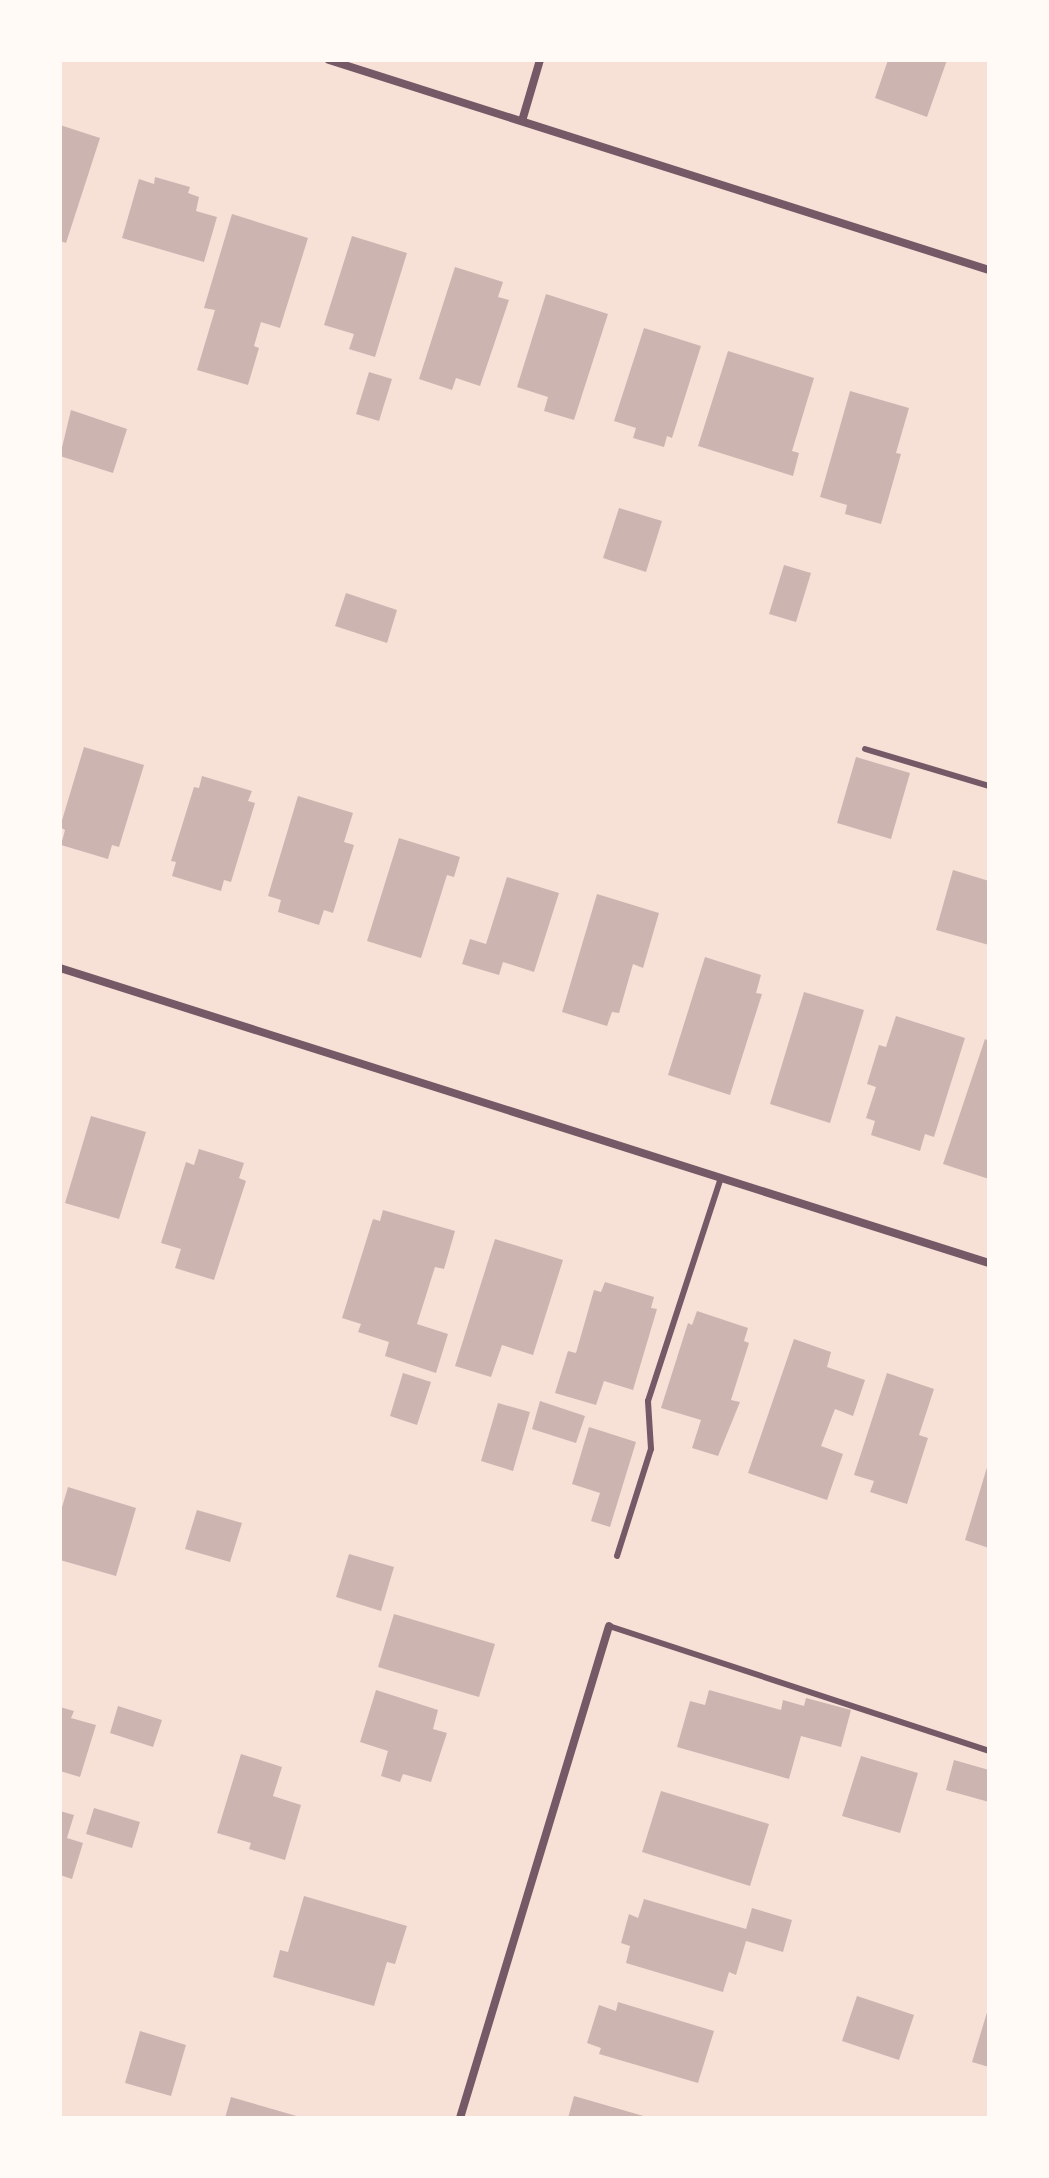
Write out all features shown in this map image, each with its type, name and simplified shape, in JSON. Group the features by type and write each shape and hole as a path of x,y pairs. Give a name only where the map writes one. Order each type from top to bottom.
{"street":[{"path":"329,60 989,270"},
{"path":"522,121 540,60"},
{"path":"60,968 989,1263"},
{"path":"460,2118 609,1626"}],"lane":[{"path":"865,749 989,786"},
{"path":"617,1556 651,1449 648,1401 721,1178"},
{"path":"609,1626 989,1751"}],"building":[{"path":"888,60 947,60 927,117 875,98"},
{"path":"60,125 100,138 66,243 60,241"},
{"path":"155,177 190,187 188,193 199,197 196,211 217,217 204,262 122,238 139,179 154,184"},
{"path":"232,214 308,238 280,328 261,322 254,346 259,348 248,385 197,370 215,310 204,308"},
{"path":"352,236 407,253 375,357 349,349 354,334 324,325"},
{"path":"455,267 503,282 498,297 509,300 480,386 456,378 452,390 419,379"},
{"path":"546,294 608,314 574,420 544,411 548,397 517,387"},
{"path":"644,328 701,346 672,438 667,436 664,447 633,438 636,428 614,421"},
{"path":"728,351 814,378 792,451 799,453 793,476 698,446"},
{"path":"369,372 392,379 379,421 356,414"},
{"path":"850,391 909,408 896,453 901,454 881,524 845,514 847,505 820,497"},
{"path":"71,410 127,429 113,473 60,456"},
{"path":"619,508 662,521 646,572 603,558"},
{"path":"784,565 811,573 796,622 769,614"},
{"path":"346,593 397,610 387,643 335,626"},
{"path":"84,747 144,765 119,847 112,845 108,859 61,845 65,830 60,827"},
{"path":"856,757 910,773 891,839 837,823"},
{"path":"202,776 252,791 248,801 255,803 231,882 224,880 221,891 172,876 176,862 171,861 194,787 199,788"},
{"path":"298,796 353,813 344,842 354,845 333,913 324,910 319,925 278,912 281,900 268,896"},
{"path":"399,838 460,857 454,877 447,875 421,958 367,941"},
{"path":"953,870 989,881 989,945 936,930"},
{"path":"507,877 559,893 534,972 503,962 499,975 462,964 470,939 486,944"},
{"path":"597,894 659,913 643,968 633,964 619,1013 612,1012 607,1026 562,1012"},
{"path":"705,957 761,975 756,993 762,994 730,1095 668,1075"},
{"path":"804,992 864,1010 830,1123 770,1104"},
{"path":"896,1016 965,1038 934,1137 925,1134 920,1151 871,1135 875,1121 866,1118 876,1087 867,1084 879,1045 886,1047"},
{"path":"985,1039 989,1041 989,1179 943,1164"},
{"path":"91,1116 146,1132 119,1219 65,1203"},
{"path":"199,1149 244,1163 239,1178 246,1181 214,1280 175,1268 181,1249 161,1243 186,1162 194,1165"},
{"path":"383,1210 455,1231 444,1269 435,1267 417,1324 448,1334 436,1373 385,1356 389,1342 358,1332 361,1324 342,1318 373,1219 380,1221"},
{"path":"495,1239 563,1260 533,1355 502,1345 491,1377 455,1366"},
{"path":"605,1282 654,1297 651,1308 657,1309 633,1390 604,1381 596,1405 555,1393 568,1351 576,1353 594,1290 601,1292"},
{"path":"697,1311 748,1328 744,1341 749,1343 731,1400 740,1402 718,1456 692,1448 701,1420 661,1408 688,1323 692,1325"},
{"path":"794,1339 831,1352 827,1367 865,1380 853,1416 835,1409 821,1446 843,1454 827,1500 748,1473"},
{"path":"403,1373 431,1382 417,1425 390,1416"},
{"path":"887,1373 934,1389 919,1435 928,1438 907,1504 870,1492 874,1481 854,1475"},
{"path":"540,1401 585,1416 576,1443 532,1429"},
{"path":"498,1403 530,1412 513,1471 481,1461"},
{"path":"589,1427 636,1442 610,1527 591,1521 600,1493 572,1484"},
{"path":"989,1464 989,1548 965,1540"},
{"path":"68,1487 136,1508 116,1576 60,1560 60,1514"},
{"path":"197,1510 242,1523 230,1562 185,1549"},
{"path":"349,1554 394,1567 381,1611 336,1597"},
{"path":"394,1614 495,1644 479,1697 378,1667"},
{"path":"376,1690 438,1710 433,1729 447,1733 431,1782 403,1774 400,1782 381,1776 388,1751 360,1742"},
{"path":"709,1690 781,1710 783,1700 804,1706 806,1698 851,1710 841,1747 801,1736 789,1779 677,1747 690,1701 705,1705"},
{"path":"118,1706 162,1720 153,1747 110,1733"},
{"path":"60,1707 74,1711 71,1718 96,1725 80,1777 60,1771"},
{"path":"241,1754 282,1767 273,1796 301,1805 285,1860 249,1849 251,1843 217,1833"},
{"path":"861,1756 918,1773 900,1833 842,1816"},
{"path":"954,1760 989,1770 989,1802 946,1790"},
{"path":"661,1791 769,1824 750,1886 642,1852"},
{"path":"94,1808 140,1822 132,1848 86,1834"},
{"path":"60,1811 74,1815 67,1838 83,1843 72,1879 60,1875"},
{"path":"304,1896 407,1926 395,1964 387,1962 374,2006 273,1977 280,1950 288,1952"},
{"path":"644,1899 746,1929 752,1908 792,1920 783,1952 746,1941 736,1975 729,1972 723,1992 626,1963 630,1946 621,1943 629,1914 638,1918"},
{"path":"857,1996 914,2015 899,2060 842,2041"},
{"path":"618,2002 714,2031 698,2083 599,2054 601,2048 587,2043 599,2005 616,2011"},
{"path":"989,2009 989,2067 972,2062"},
{"path":"140,2031 186,2045 171,2096 125,2083"},
{"path":"574,2096 647,2117 647,2118 568,2118"},
{"path":"231,2097 300,2117 300,2118 225,2118"}]}
